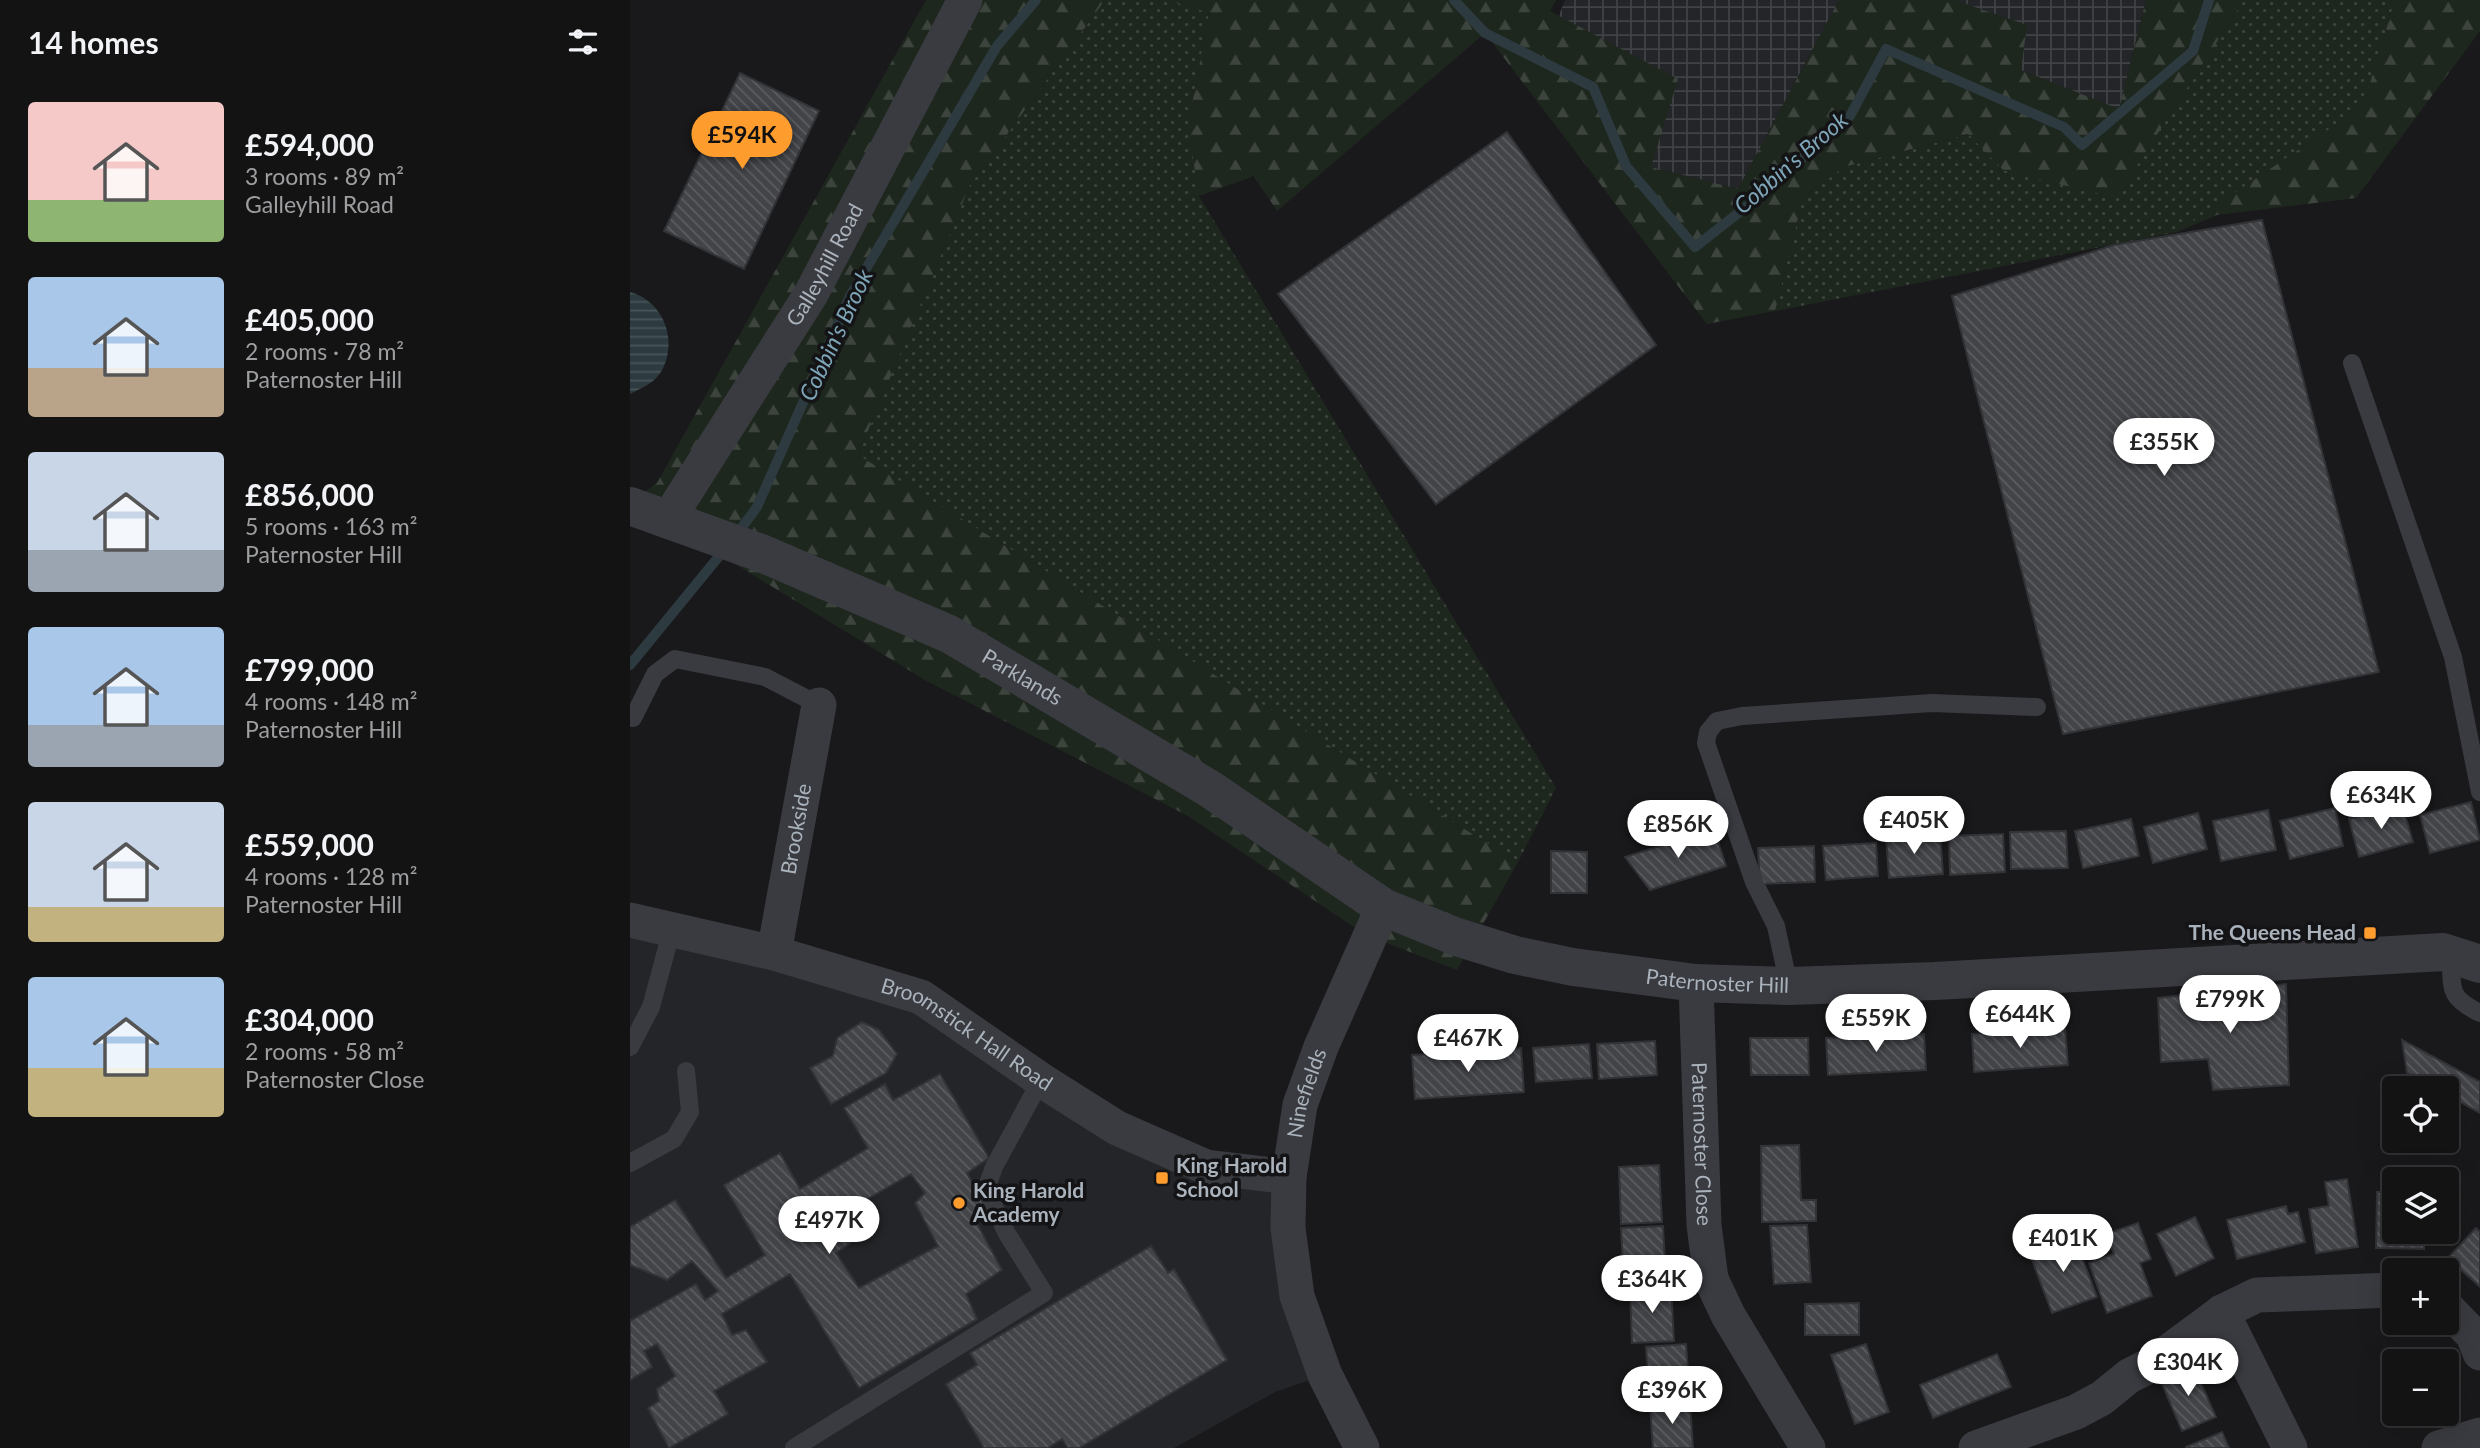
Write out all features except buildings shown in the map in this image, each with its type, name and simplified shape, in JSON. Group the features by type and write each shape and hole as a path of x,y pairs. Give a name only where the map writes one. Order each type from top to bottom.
{"street":[{"name":"Galleyhill Road","path":"667,520 811,293 965,0"},
{"name":"Parklands","path":"630,506 713,534 949,634 1210,789 1383,907"},
{"name":"Brookside","path":"774,953 819,705"},
{"name":"Paternoster Hill","path":"1383,907 1457,937 1515,954 1573,967 1696,983 1789,986 1949,980 2443,952 2466,959"},
{"name":"Ninefields","path":"1362,1448 1325,1375 1297,1296 1288,1228 1289,1177 1300,1105 1321,1048 1383,907"},
{"name":"Broomstick Hall Road","path":"630,920 774,953 921,997 1116,1128 1206,1167 1289,1177"},
{"name":"Paternoster Close","path":"1696,983 1704,1225 1711,1279 1728,1315 1808,1448"},
{"path":"1976,1448 2076,1412 2102,1398 2129,1376 2149,1366 2222,1312 2257,1295 2382,1290"},
{"path":"2222,1312 2290,1448"},
{"path":"2459,1320 2473,1335 2480,1353"},
{"path":"2439,1448 2480,1434"}],"lane":[{"path":"2352,362 2453,657 2480,792"},
{"path":"634,718 655,674 676,659 765,677 819,705"},
{"path":"1789,986 1776,926 1754,882 1706,743 1709,732 1717,721 1742,716 1932,703 2037,707"},
{"path":"630,1047 651,1007 672,929"},
{"path":"2466,959 2452,990 2458,1001 2480,1013"},
{"path":"630,1163 674,1139 690,1112 686,1071"},
{"path":"794,1448 1044,1293 1006,1232 986,1189 994,1167 1041,1080"}],"shaded area":[{"path":"1565,0 1839,0 1738,189 1651,167 1558,18"},
{"path":"1954,0 2146,0 2119,110 2021,70 2026,25"},
{"path":"630,292 652,304 659,313 665,324 669,348 658,376 630,394"},
{"name":"King Harold Academy","path":"630,920 921,997 1117,1128 1289,1177 1325,1375 1275,1392 1174,1448 630,1448"}],"green space":[{"path":"926,0 1105,0 970,185 858,455 1518,862 1457,970 1366,935 1188,816 925,680 632,501 657,483"},
{"path":"1105,0 1166,0 1209,12 1191,110 1199,196 1556,788 1518,862 858,455 970,185"},
{"path":"1166,0 1556,0 1550,11 1678,79 1651,167 1738,189 1839,0 1954,0 2027,25 2021,70 2119,109 2146,0 2244,0 2116,198 2003,170 1968,134 1844,167 1803,198 1775,311 1707,324 1485,33 1277,211 1254,176 1199,196 1188,126 1209,13"},
{"path":"2244,0 2395,0 2363,106 2177,232 1775,311 1803,198 1844,167 1969,134 2003,170 2116,197"},
{"path":"2395,0 2480,0 2480,31 2356,198 2217,215 2177,232 2363,106"}],"waterway":[{"name":"Cobbin's Brook","path":"737,534 757,507 850,296 997,46 1036,0"},
{"name":"Cobbin's Brook","path":"1454,0 1485,33 1593,87 1626,166 1695,247 1760,196 1850,116 1886,49 2064,127 2082,145 2193,51 2209,0"},
{"name":"Cobbin's Brook","path":"630,665 725,549"}],"place":[{"name":"The Queens Head","path":"2370,933"},
{"name":"King Harold School","path":"1162,1178"},
{"name":"King Harold Academy","path":"959,1203"}]}
